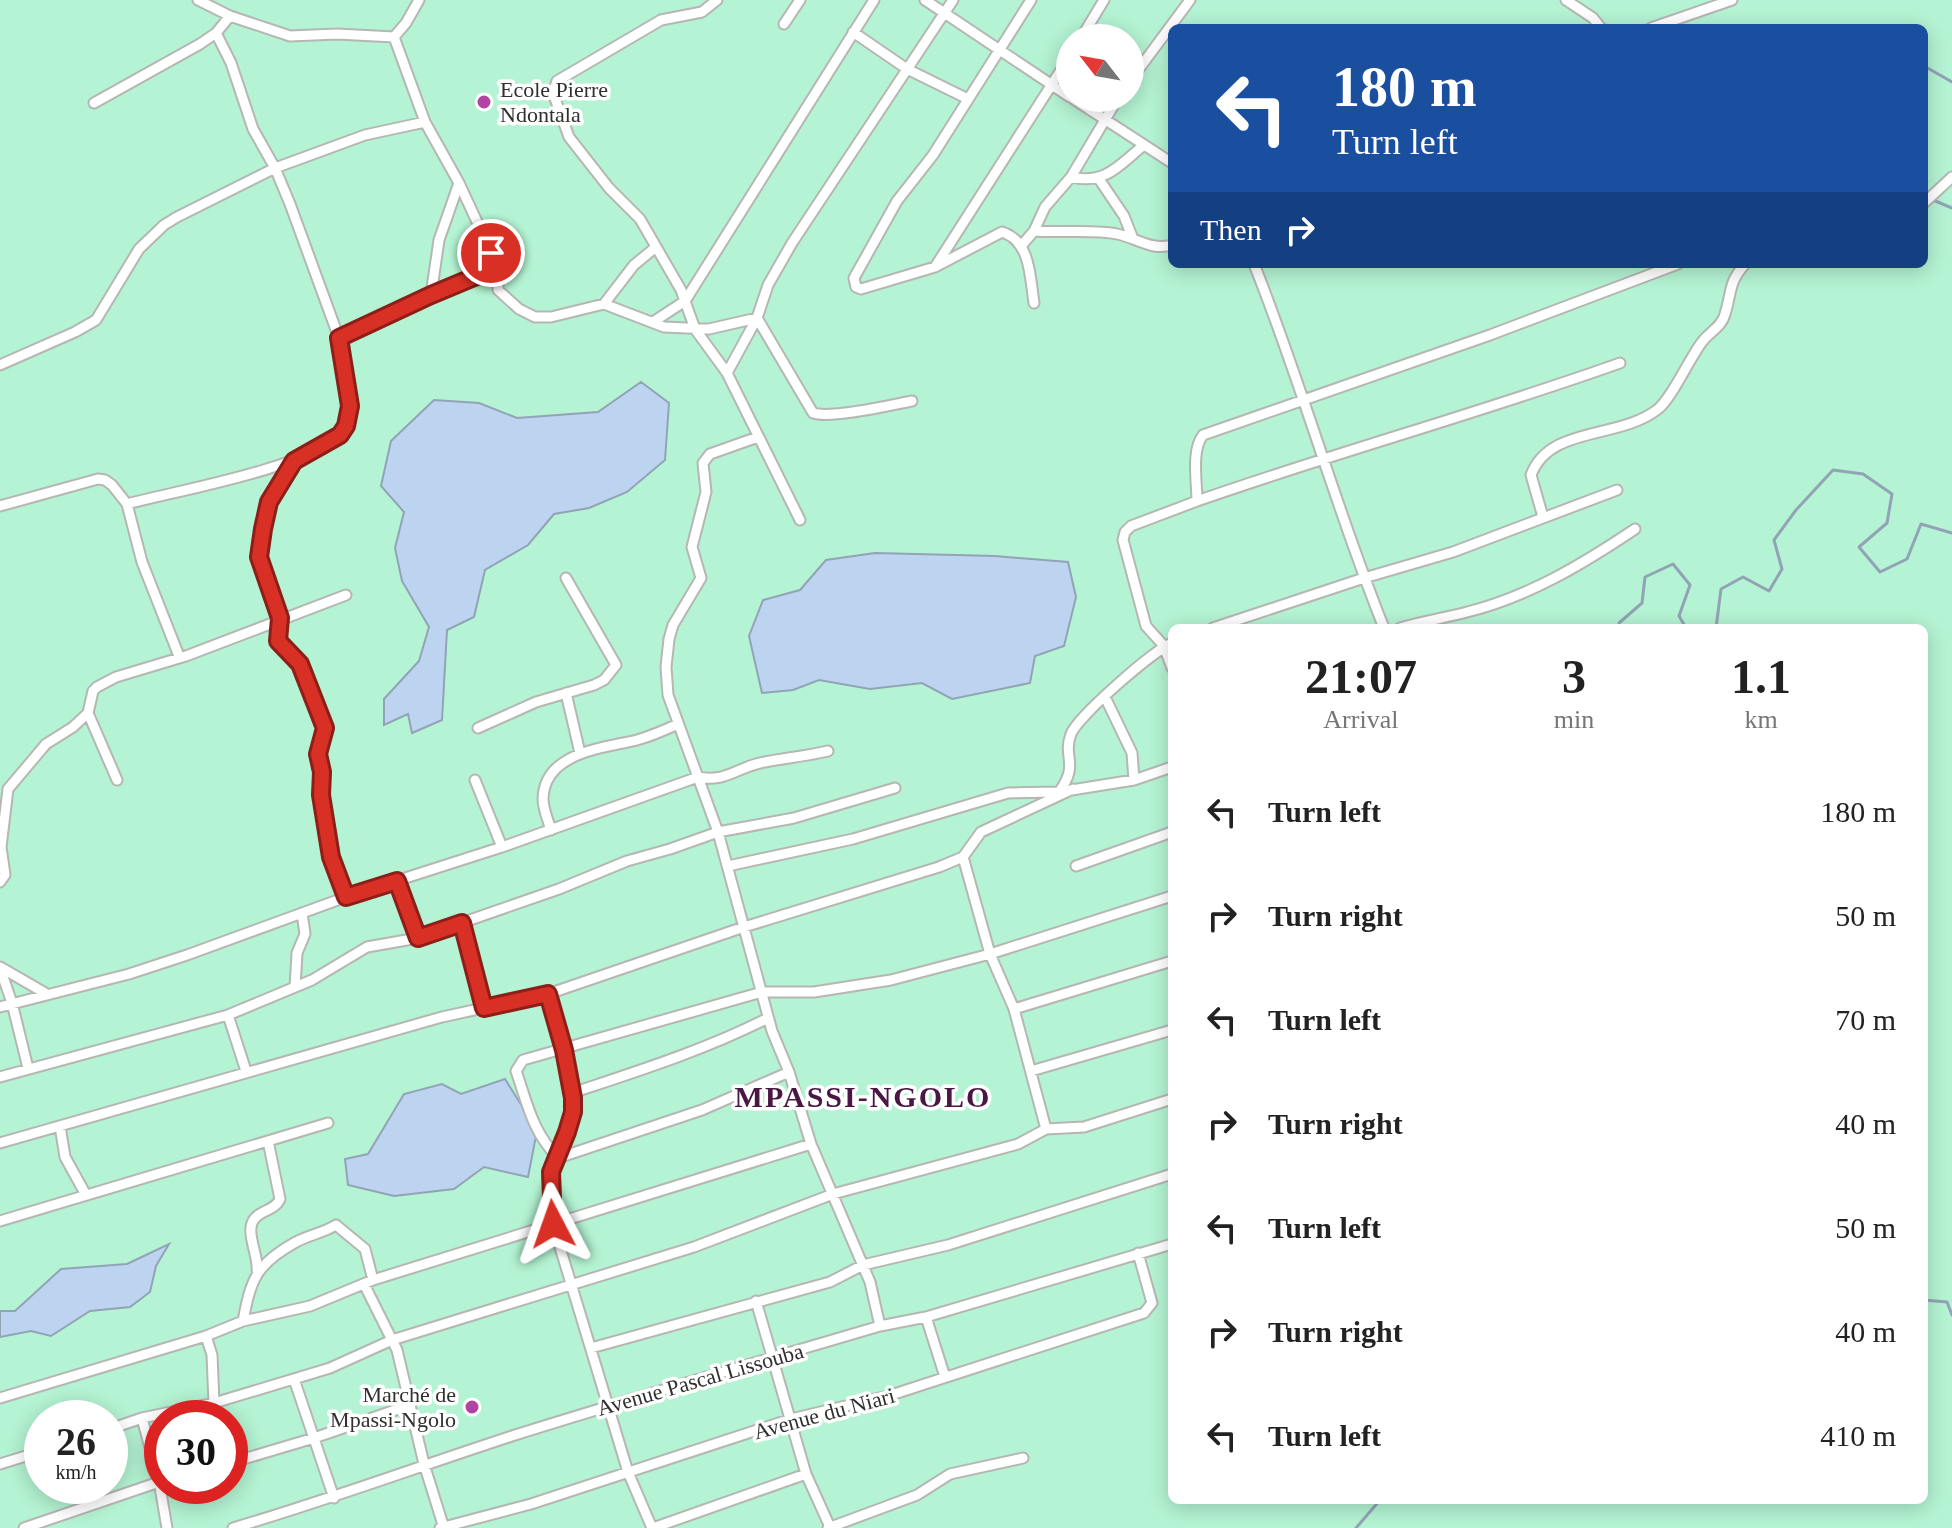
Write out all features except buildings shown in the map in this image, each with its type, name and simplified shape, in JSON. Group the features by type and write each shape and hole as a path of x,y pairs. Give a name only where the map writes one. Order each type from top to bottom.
{"street":[{"path":"198,0 230,16 290,36 337,34 394,37"},
{"path":"394,37 419,0"},
{"path":"717,0 702,12 661,20 563,77 554,87 556,107 569,137 609,188 640,219 685,301 695,329 727,373 800,520"},
{"path":"784,24 800,0"},
{"path":"653,322 685,301 874,0"},
{"path":"925,0 1056,88"},
{"path":"727,373 757,318 768,285 792,243 953,0"},
{"path":"1031,0 933,155 897,201 868,250 854,283 861,289 935,267 1002,232 1022,245 1034,303"},
{"path":"1089,24 1104,0"},
{"path":"1172,24 1190,0"},
{"path":"1663,24 1732,0"},
{"path":"1572,1 1597,24"},
{"path":"94,103 216,33 230,16"},
{"path":"1144,62 1168,30"},
{"path":"853,32 907,69 968,99"},
{"path":"127,504 294,461 340,435 350,417 339,338 275,168 250,121 231,63 216,33"},
{"path":"394,37 425,122 459,183 498,267 498,290 519,309 535,317 551,317 604,304 664,327 695,329 709,329 757,318"},
{"path":"935,267 1056,77"},
{"path":"1095,112 1168,160"},
{"path":"1022,245 1034,231 1045,207 1071,177 1108,112"},
{"path":"0,365 89,325 103,309 139,249 164,225 275,168 365,135 425,122"},
{"path":"1071,177 1099,179 1144,145"},
{"path":"1928,199 1952,177"},
{"path":"1099,179 1124,216 1133,239"},
{"path":"431,295 439,240 459,183"},
{"path":"1034,231 1106,232 1151,246 1168,246"},
{"path":"604,304 634,265 656,247"},
{"path":"339,338 498,267"},
{"path":"1256,268 1305,399 1364,578 1382,624"},
{"path":"1197,501 1197,450 1203,435 1490,335 1667,268"},
{"path":"1543,517 1531,475 1541,457 1551,448 1576,437 1607,432 1661,407 1702,342 1726,314 1734,269"},
{"path":"757,318 813,413 837,413 912,401"},
{"path":"1059,792 1071,771 1069,743 1073,729 1105,697 1168,644 1146,626 1123,540 1131,526 1324,457 1519,399 1620,363"},
{"path":"758,437 710,454 703,463 706,492 692,547 701,578 673,625 666,667 668,695 718,832 768,1018 789,1072 811,1144 875,1297 880,1326"},
{"path":"294,461 269,502 260,544 262,569 280,618 278,641 300,664 325,728 318,754 322,772 321,795 331,857 346,897"},
{"path":"0,506 98,479 112,485 127,504 142,562 179,656"},
{"path":"1225,624 1453,552 1617,490"},
{"path":"1413,624 1468,612 1539,585 1580,566 1635,529"},
{"path":"478,728 536,702 604,680 616,665 566,578"},
{"path":"0,882 5,875 1,847 8,789 46,744 88,713 93,691 107,680 346,595"},
{"path":"566,693 580,753"},
{"path":"1105,697 1132,753 1134,780"},
{"path":"88,713 117,780"},
{"path":"551,830 544,805 545,787 560,766 574,755 639,739 678,724"},
{"path":"0,1007 45,993 129,974 698,777 714,780 764,762 792,760 828,751"},
{"path":"728,866 853,839 1008,793 1059,792 1134,780 1168,768"},
{"path":"475,780 502,847"},
{"path":"0,1077 228,1015 295,987 367,947 418,938 559,889 627,861 718,832 794,818 895,788"},
{"path":"0,1143 442,1017 548,994 963,857 981,832 1073,789"},
{"path":"1076,866 1168,833"},
{"path":"963,857 990,954 1014,1009 1046,1129"},
{"path":"397,881 418,938"},
{"path":"558,1158 541,1140 517,1067 523,1060 762,992 814,992 878,982 990,954 1168,897"},
{"path":"295,987 297,953 305,934 302,913"},
{"path":"462,923 484,1008"},
{"path":"1014,1009 1168,962"},
{"path":"0,968 45,993"},
{"path":"0,968 28,1068"},
{"path":"548,994 564,1050 573,1112 551,1172 553,1224 628,1472 653,1528 806,1474"},
{"path":"228,1015 246,1071"},
{"path":"572,1093 692,1051 768,1018"},
{"path":"1031,1071 1168,1031"},
{"path":"558,1158 702,1110 789,1072"},
{"path":"224,1400 330,1368 392,1340 694,1247 833,1194 1018,1144 1046,1129 1084,1127 1168,1100"},
{"path":"0,1221 328,1123"},
{"path":"60,1126 65,1157 86,1195"},
{"path":"243,1321 257,1270 251,1224 255,1216 277,1206 280,1199 268,1141"},
{"path":"0,1398 206,1336 243,1321 310,1306 368,1282 811,1144"},
{"path":"591,1348 830,1282 863,1265 948,1245 1168,1175"},
{"path":"257,1270 296,1241 336,1225 365,1249 368,1282 401,1362 442,1527"},
{"name":"Avenue Pascal Lissouba","path":"233,1528 334,1498 424,1464 608,1406 1168,1245"},
{"name":"Avenue du Niari","path":"442,1527 531,1504 791,1419 873,1400 1144,1313 1152,1303 1138,1253"},
{"path":"756,1301 806,1474 829,1528 917,1495 950,1474 1023,1458"},
{"path":"926,1317 945,1377"},
{"path":"206,1336 212,1355 214,1400"},
{"path":"294,1379 334,1498"},
{"path":"248,1458 410,1405"},
{"path":"128,1423 142,1418 144,1425"},
{"path":"0,1464 24,1457"},
{"path":"24,1528 144,1487"},
{"path":"163,1504 167,1528"}],"green space":[{"path":"0,0 1952,0 1952,1528 0,1528"}],"water":[{"path":"641,382 669,403 665,460 627,492 589,508 554,514 528,545 485,570 474,617 447,630 442,720 412,733 408,714 384,725 384,699 419,661 429,627 402,581 395,548 404,512 381,486 391,441 434,400 479,403 517,418 598,412"},
{"path":"875,553 995,556 1068,562 1076,597 1064,646 1035,656 1030,683 952,699 922,683 870,689 819,680 793,690 762,693 749,636 763,600 800,590 826,560"},
{"path":"505,1079 536,1136 528,1177 484,1167 454,1189 394,1196 348,1185 345,1159 368,1154 404,1094 442,1084 461,1094"},
{"path":"169,1244 156,1266 150,1292 130,1307 90,1311 51,1336 31,1331 0,1337 0,1311 15,1311 61,1269 127,1264"}],"waterway":[{"path":"1928,68 1952,82"},
{"path":"1933,200 1952,208"},
{"path":"1717,624 1721,589 1743,577 1769,591 1782,569 1774,540 1796,510 1833,470 1863,474 1892,494 1887,523 1859,547 1880,572 1907,559 1921,524 1952,533"},
{"path":"1619,624 1642,603 1645,577 1673,564 1690,585 1679,616 1684,624"},
{"path":"1928,1300 1947,1302 1952,1315"},
{"path":"1356,1528 1377,1504"}],"place":[{"name":"Ecole Pierre Ndontala","path":"484,102"},
{"name":"Marché de Mpassi-Ngolo","path":"472,1407"}],"district":[{"name":"MPASSI-NGOLO","path":"863,1097"}],"route":[{"path":"491,253 498,267 339,338 350,417 340,435 294,461 275,490 269,502 259,557 280,618 278,641 300,664 325,728 318,754 322,772 320,790 327,843 346,897 397,881 418,938 462,923 484,1008 548,994 564,1050 573,1098 573,1112 551,1172 553,1224"}]}
